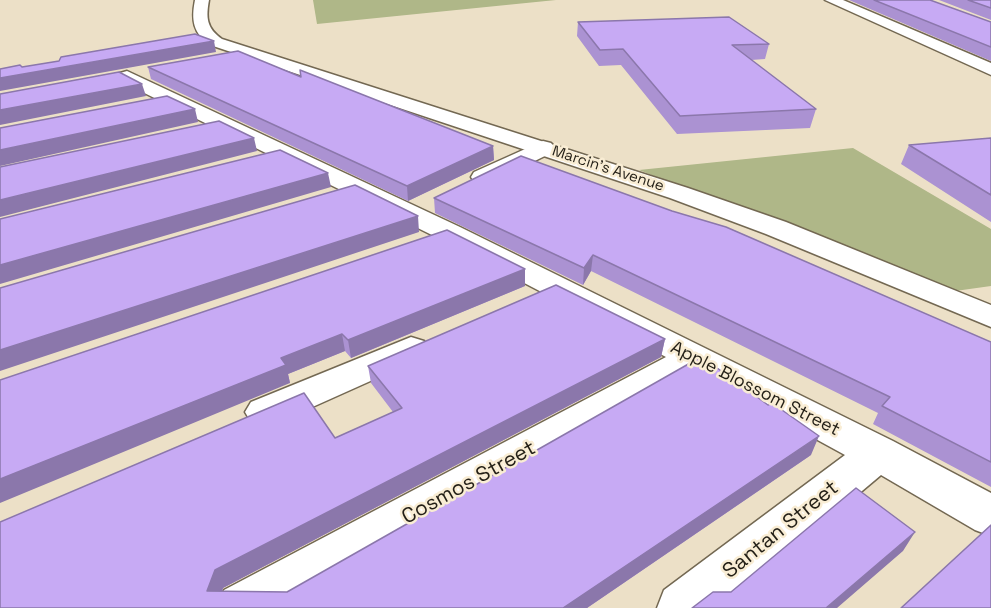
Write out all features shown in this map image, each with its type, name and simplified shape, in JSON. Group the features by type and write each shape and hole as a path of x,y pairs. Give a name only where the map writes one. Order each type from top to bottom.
{"street":[{"name":"Marcin's Avenue","path":"202,0 198,22 203,33 218,51 253,53 543,148 765,224 983,310"},
{"path":"832,0 991,70"},
{"name":"Apple Blossom Street","path":"123,88 166,85 223,125 450,233 695,357 878,453 991,516"},
{"path":"190,132 223,125"},
{"path":"408,213 543,148"},
{"path":"251,163 285,154"},
{"path":"324,200 357,190"},
{"path":"405,248 450,233"},
{"path":"512,306 556,287"},
{"path":"229,428 447,334"},
{"name":"Cosmos Street","path":"243,608 695,357"},
{"name":"Santan Street","path":"683,608 878,453"}],"green space":[{"path":"313,0 556,0 317,24"},
{"path":"853,148 991,229 991,286 948,292 639,170"}],"building":[{"path":"874,0 930,0 991,22 991,47"},
{"path":"968,0 991,0 991,8"},
{"path":"729,17 769,44 732,45 816,109 680,116 623,49 600,50 578,22"},
{"path":"195,34 214,41 0,78 0,69 59,61 61,57"},
{"path":"238,51 301,77 300,70 493,146 407,186 148,67"},
{"path":"119,72 142,84 0,110 0,94"},
{"path":"167,96 195,109 0,150 0,128"},
{"path":"219,121 254,138 0,200 0,167"},
{"path":"991,138 991,195 909,145"},
{"path":"280,150 328,173 0,265 0,219"},
{"path":"521,156 672,211 726,227 991,342 991,462 882,406 890,397 593,255 584,268 434,198"},
{"path":"355,185 418,216 0,350 0,288"},
{"path":"447,230 525,269 348,340 342,334 281,358 286,365 0,479 0,380"},
{"path":"556,285 665,339 215,570 207,591 287,592 699,358 713,365 768,405 772,403 819,436 563,608 0,608 0,522 304,393 335,438 402,408 368,366"},
{"path":"856,488 915,532 826,608 692,608 713,592 731,592"},
{"path":"991,525 991,608 901,608"}]}
